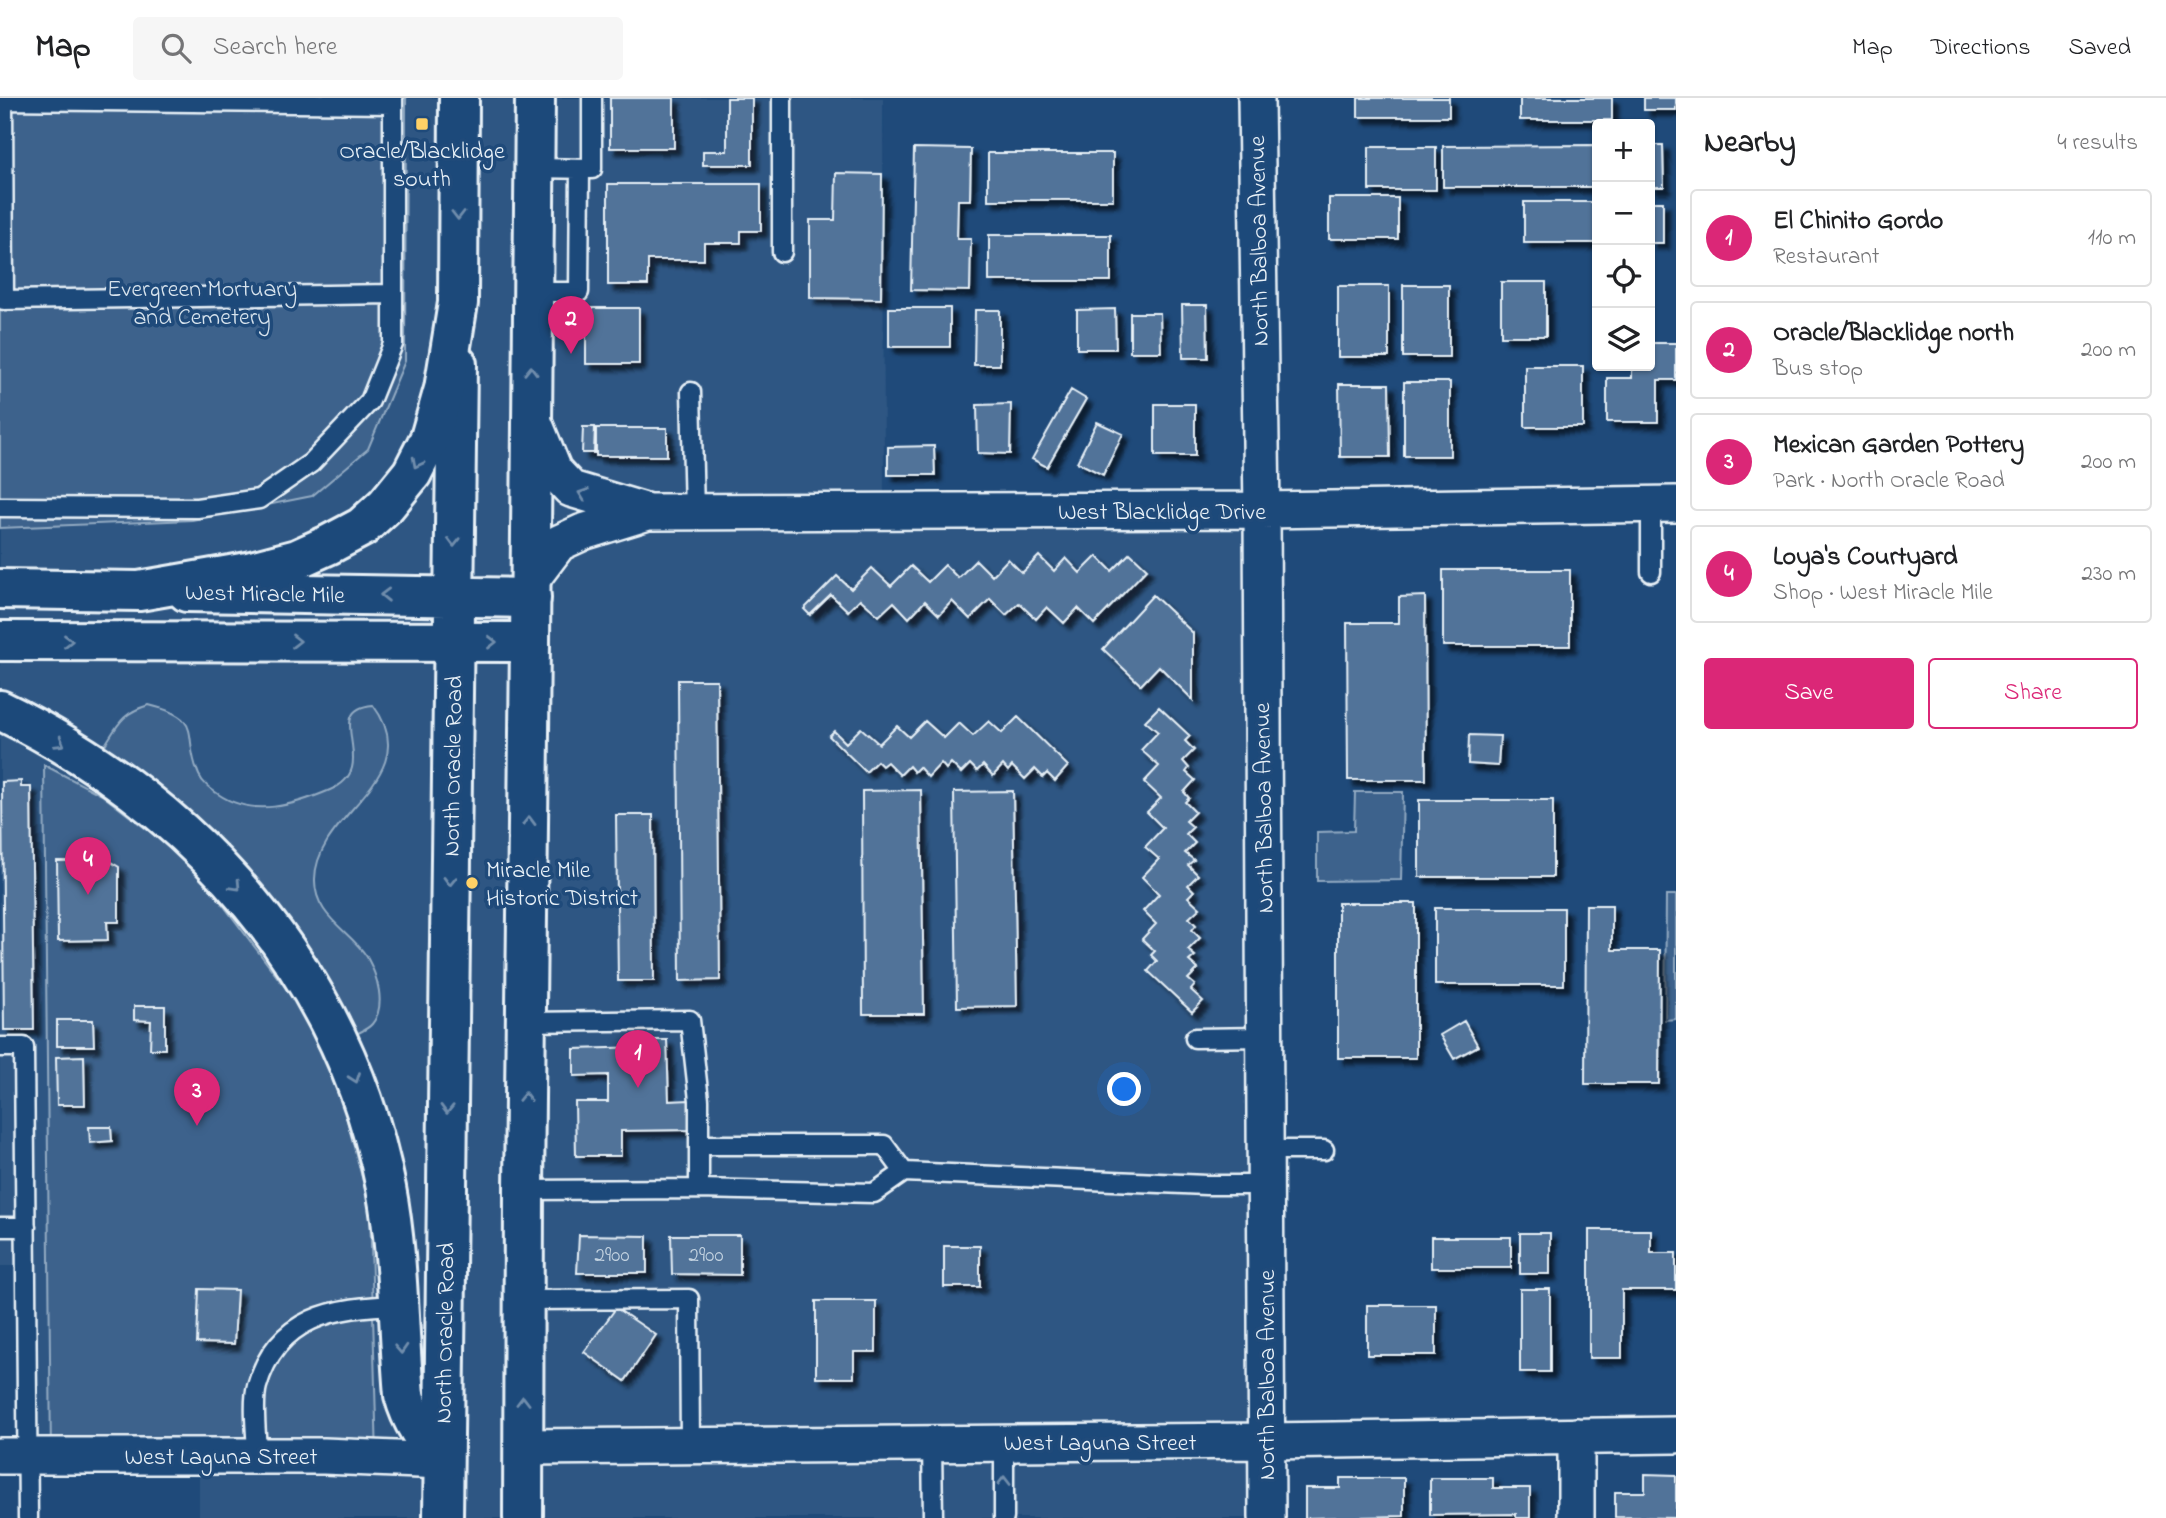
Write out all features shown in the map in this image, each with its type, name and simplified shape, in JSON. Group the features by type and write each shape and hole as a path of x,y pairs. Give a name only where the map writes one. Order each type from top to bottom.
{"main road":[{"name":"North Oracle Road","path":"443,1518 459,98"},
{"path":"523,1518 535,98"},
{"path":"139,592 248,572 297,559 362,527 386,505 412,473 430,438 444,389 458,303"},
{"name":"West Miracle Mile","path":"0,589 453,596 531,589"},
{"name":"West Miracle Mile","path":"0,641 530,642"},
{"path":"1,713 36,728 105,771 173,823 246,896 279,939 310,987 336,1032 362,1098 386,1188 393,1229 403,1381 408,1408 420,1433 443,1461"}],"street":[{"name":"North Balboa Avenue","path":"1256,98 1262,510 1267,1518"},
{"path":"531,417 554,471 567,486 585,495 648,512"},
{"name":"West Blacklidge Drive","path":"648,512 1262,510 1663,505"},
{"path":"531,589 559,543 583,532 648,512"},
{"name":"West Laguna Street","path":"523,1447 1676,1435"},
{"path":"1576,1436 1576,1518"},
{"name":"West Laguna Street","path":"14,1456 324,1456 443,1461"}],"lane":[{"path":"534,167 592,169 592,98"},
{"path":"782,98 782,252"},
{"path":"0,507 197,508 259,499 311,463 370,401 393,344 393,101 2,99 4,300 392,293"},
{"path":"532,292 579,292 580,169"},
{"path":"691,391 694,512"},
{"path":"1651,572 1663,505"},
{"path":"526,1022 690,1020 699,1100 699,1189"},
{"path":"1195,1038 1265,1037"},
{"path":"0,1047 24,1047 26,1227 14,1456 28,1518"},
{"path":"699,1145 884,1145 904,1172"},
{"path":"1266,1150 1324,1150"},
{"path":"524,1191 699,1189 874,1193 904,1172 1206,1185 1266,1185"},
{"path":"0,1227 26,1227"},
{"path":"523,1300 689,1299 690,1445"},
{"path":"257,1456 256,1388 270,1355 289,1332 318,1317 354,1307 399,1305"},
{"path":"1004,1443 1004,1518"},
{"path":"932,1444 933,1518"}],"shaded area":[{"path":"406,98 883,98 884,511 1262,510 1267,1518 199,1518 199,1456 28,1456 26,1266 0,1266 0,528 192,520 312,496 368,449 405,361"}],"green space":[{"name":"Evergreen Mortuary and Cemetery","path":"0,98 406,98 405,361 368,449 312,496 192,520 0,528"},
{"path":"149,705 167,710 186,723 194,761 207,786 245,806 274,807 330,790 345,780 352,768 351,717 358,709 373,705 386,731 387,754 379,774 332,834 320,855 315,879 320,903 334,922 360,947 374,973 380,1000 377,1017 368,1027 354,1035 296,934 274,902 237,858 173,799 103,748 126,716"},
{"path":"44,765 102,795 184,858 202,877 327,1043 370,1208 377,1458 51,1456"},
{"path":"1355,792 1403,792 1401,880 1317,881 1317,832 1354,831"},
{"path":"1666,895 1676,895 1676,1019 1665,1020"}],"building":[{"path":"610,98 674,98 674,148 610,148"},
{"path":"727,98 752,98 752,165 703,165 703,151 727,151"},
{"path":"1358,98 1449,98 1449,117 1358,117"},
{"path":"1520,98 1612,98 1612,119 1520,120"},
{"path":"1644,98 1676,98 1676,110 1644,110"},
{"path":"1592,145 1592,187 1443,187 1443,146"},
{"path":"1655,145 1663,145 1664,187 1655,187"},
{"path":"1369,147 1436,147 1436,190 1369,190"},
{"path":"914,148 971,149 970,200 958,200 957,239 971,239 970,291 911,290"},
{"path":"988,153 1113,153 1113,200 988,200"},
{"path":"836,173 882,174 881,299 810,298 810,220 835,220"},
{"path":"608,184 761,184 761,231 741,231 741,243 704,243 704,260 648,260 648,285 608,285"},
{"path":"1329,198 1398,198 1398,239 1329,239"},
{"path":"1524,202 1592,202 1592,243 1524,243"},
{"path":"1655,202 1663,202 1663,243 1655,243"},
{"path":"989,235 1111,235 1111,281 989,281"},
{"path":"1501,282 1546,282 1546,336 1501,336"},
{"path":"1403,285 1449,285 1449,357 1403,357"},
{"path":"1338,286 1389,286 1389,357 1338,357"},
{"path":"1182,305 1207,305 1208,358 1183,358"},
{"path":"586,308 639,308 639,364 586,364"},
{"path":"889,308 950,308 950,347 889,347"},
{"path":"1115,309 1116,349 1077,349 1077,310"},
{"path":"975,310 1000,310 1000,365 974,365"},
{"path":"1130,313 1160,313 1161,352 1130,352"},
{"path":"1655,343 1676,343 1676,380 1658,380 1658,422 1607,422 1607,378 1632,378 1632,371 1655,371"},
{"path":"1525,366 1583,366 1583,427 1525,427"},
{"path":"1404,382 1450,382 1450,456 1404,456"},
{"path":"1339,384 1389,384 1390,457 1340,457"},
{"path":"1071,390 1086,399 1047,467 1032,459"},
{"path":"1011,404 1010,454 978,453 977,405"},
{"path":"1155,404 1195,404 1195,456 1155,456"},
{"path":"1097,422 1123,434 1103,475 1077,462"},
{"path":"583,427 595,427 594,453 582,453"},
{"path":"596,428 667,428 667,456 596,456"},
{"path":"934,446 935,475 888,475 888,447"},
{"path":"1130,553 1147,569 1094,624 1078,608 1064,623 1047,607 1036,619 1019,603 1006,615 990,599 970,619 952,601 939,615 925,601 909,618 894,602 879,616 860,599 848,611 831,595 810,615 804,609 837,576 851,589 872,568 891,586 911,566 928,582 945,565 958,578 976,560 992,576 1008,559 1022,573 1039,556 1054,571 1066,558 1080,573 1097,556 1112,571"},
{"path":"1443,570 1570,570 1570,646 1443,646"},
{"path":"1153,595 1193,633 1193,700 1159,666 1141,685 1103,649"},
{"path":"1425,596 1426,780 1348,780 1347,623 1399,623 1399,597"},
{"path":"678,680 717,680 720,980 680,981"},
{"path":"1159,707 1190,736 1185,741 1194,750 1183,761 1189,768 1186,772 1195,780 1184,792 1189,798 1185,802 1195,812 1186,821 1193,827 1186,834 1195,843 1185,853 1194,860 1188,865 1198,875 1188,885 1194,891 1188,897 1200,908 1189,918 1196,925 1192,930 1200,938 1188,950 1195,956 1189,961 1198,969 1188,979 1195,985 1191,990 1203,1001 1192,1012 1148,971 1157,961 1151,955 1155,951 1142,939 1156,924 1143,911 1159,894 1142,877 1159,859 1145,847 1163,828 1147,812 1161,798 1144,782 1159,766 1141,750 1158,732 1145,721"},
{"path":"1018,717 1068,766 1055,781 1047,773 1043,777 1035,769 1025,779 1012,766 1008,771 1003,765 993,776 983,765 977,771 970,764 961,773 951,763 946,769 941,763 928,777 919,767 914,772 909,766 900,775 887,762 882,766 877,761 866,772 829,736 834,731 846,743 861,728 879,744 897,726 909,737 925,721 944,738 959,723 973,736 989,721 1002,733"},
{"path":"1469,735 1500,736 1498,766 1468,764"},
{"path":"21,781 21,787 31,787 34,1030 4,1030 2,782"},
{"path":"921,790 924,1014 863,1014 862,791"},
{"path":"1013,791 1017,1006 957,1007 954,792"},
{"path":"1419,800 1553,800 1553,877 1419,877"},
{"path":"616,815 653,815 654,981 618,981"},
{"path":"88,848 119,867 119,922 107,922 108,940 58,941 57,861 68,861"},
{"path":"1338,903 1416,903 1416,1058 1338,1058"},
{"path":"1586,905 1612,905 1612,950 1660,950 1659,1084 1585,1084"},
{"path":"1435,908 1564,908 1564,985 1435,985"},
{"path":"134,1006 165,1006 165,1049 150,1049 151,1021 134,1020"},
{"path":"57,1020 93,1020 94,1046 57,1046"},
{"path":"1464,1021 1478,1046 1454,1059 1440,1035"},
{"path":"644,1040 667,1040 669,1101 690,1100 690,1130 621,1131 621,1156 576,1156 575,1102 608,1102 608,1075 574,1076 574,1049 644,1047"},
{"path":"84,1056 85,1105 57,1105 56,1057"},
{"path":"89,1127 111,1127 112,1141 90,1143"},
{"path":"1589,1230 1651,1230 1651,1253 1676,1253 1676,1290 1622,1290 1622,1358 1589,1358"},
{"path":"1520,1233 1550,1233 1550,1274 1520,1274"},
{"path":"579,1235 647,1236 647,1273 577,1273"},
{"path":"671,1235 740,1235 740,1275 672,1274"},
{"path":"1431,1237 1511,1237 1511,1268 1431,1268"},
{"path":"944,1246 980,1246 980,1287 944,1287"},
{"path":"199,1289 237,1290 234,1344 197,1343"},
{"path":"1520,1289 1550,1289 1550,1372 1520,1372"},
{"path":"816,1301 876,1301 876,1352 854,1352 854,1378 816,1378"},
{"path":"1367,1305 1436,1305 1436,1355 1367,1355"},
{"path":"616,1308 656,1335 625,1381 584,1352"},
{"path":"1645,1474 1676,1475 1676,1518 1615,1517 1615,1492 1645,1492"},
{"path":"1340,1478 1404,1478 1404,1516 1305,1518 1305,1488 1340,1488"},
{"path":"1430,1478 1493,1478 1493,1488 1530,1488 1530,1518 1516,1518 1516,1514 1430,1515"}],"place":[{"name":"Oracle/Blacklidge south","path":"422,124"},
{"name":"Oracle/Blacklidge north","path":"571,354"},
{"name":"Miracle Mile Historic District","path":"472,883"},
{"name":"Loya's Courtyard","path":"88,895"},
{"name":"El Chinito Gordo","path":"638,1088"},
{"name":"Mexican Garden Pottery","path":"197,1126"}]}
